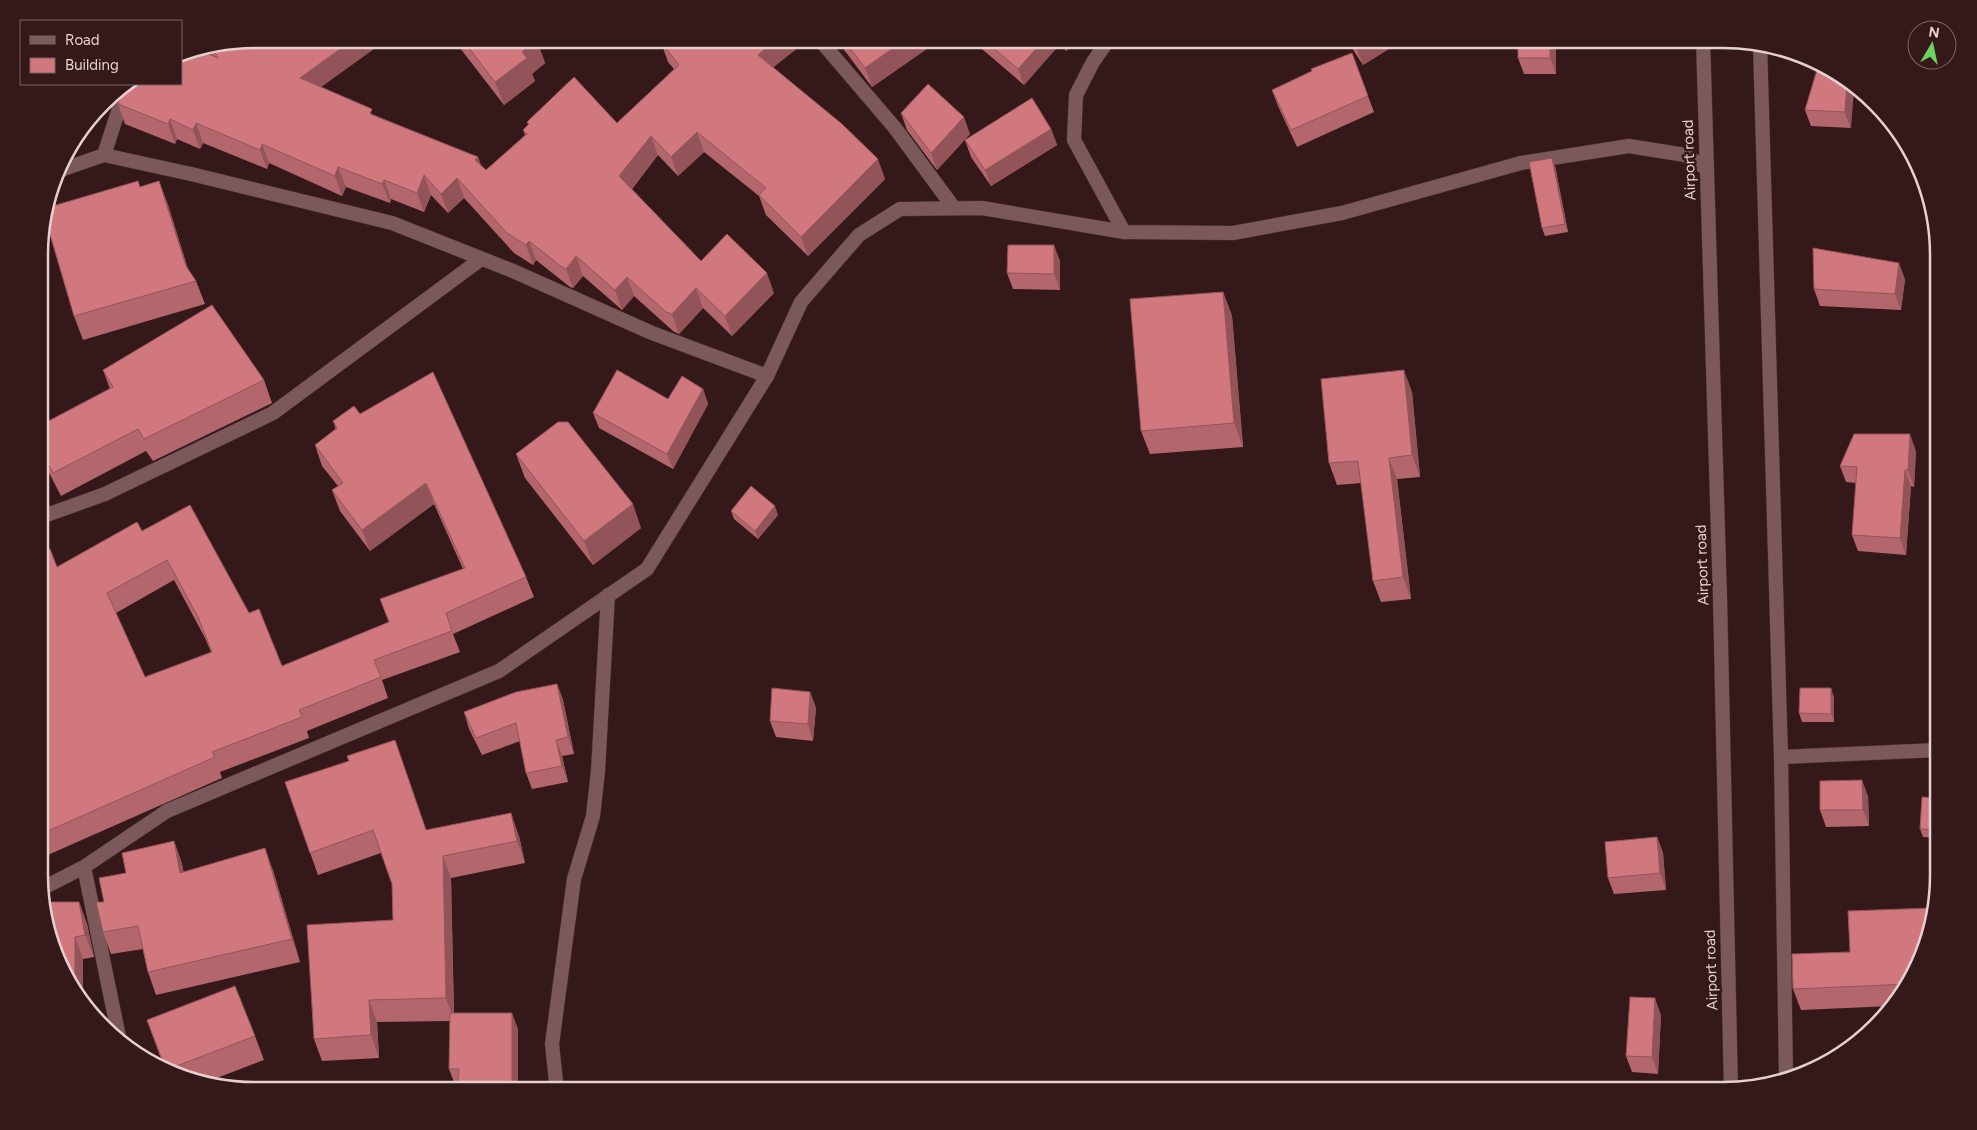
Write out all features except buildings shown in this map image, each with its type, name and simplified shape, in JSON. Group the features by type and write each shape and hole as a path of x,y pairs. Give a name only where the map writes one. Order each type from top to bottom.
{"street":[{"path":"827,48 894,128 954,208"},
{"path":"1102,48 1092,62 1076,95 1074,140 1124,232"},
{"name":"Airport road","path":"1703,48 1720,598 1731,1082"},
{"path":"1760,51 1781,757 1786,1073"},
{"path":"104,156 124,94"},
{"path":"48,886 84,867 167,811 499,671 647,569 766,376 801,302 859,235 900,209 982,208 1124,232 1233,233 1342,213 1521,163 1629,146 1685,155 1706,168"},
{"path":"67,167 104,156 191,174 392,223 481,259 652,333 766,376"},
{"path":"48,514 105,494 273,413 481,259"},
{"path":"556,1082 552,1044 574,879 593,816 598,771 608,595"},
{"path":"1781,757 1930,750"},
{"path":"84,867 118,1031"}]}
